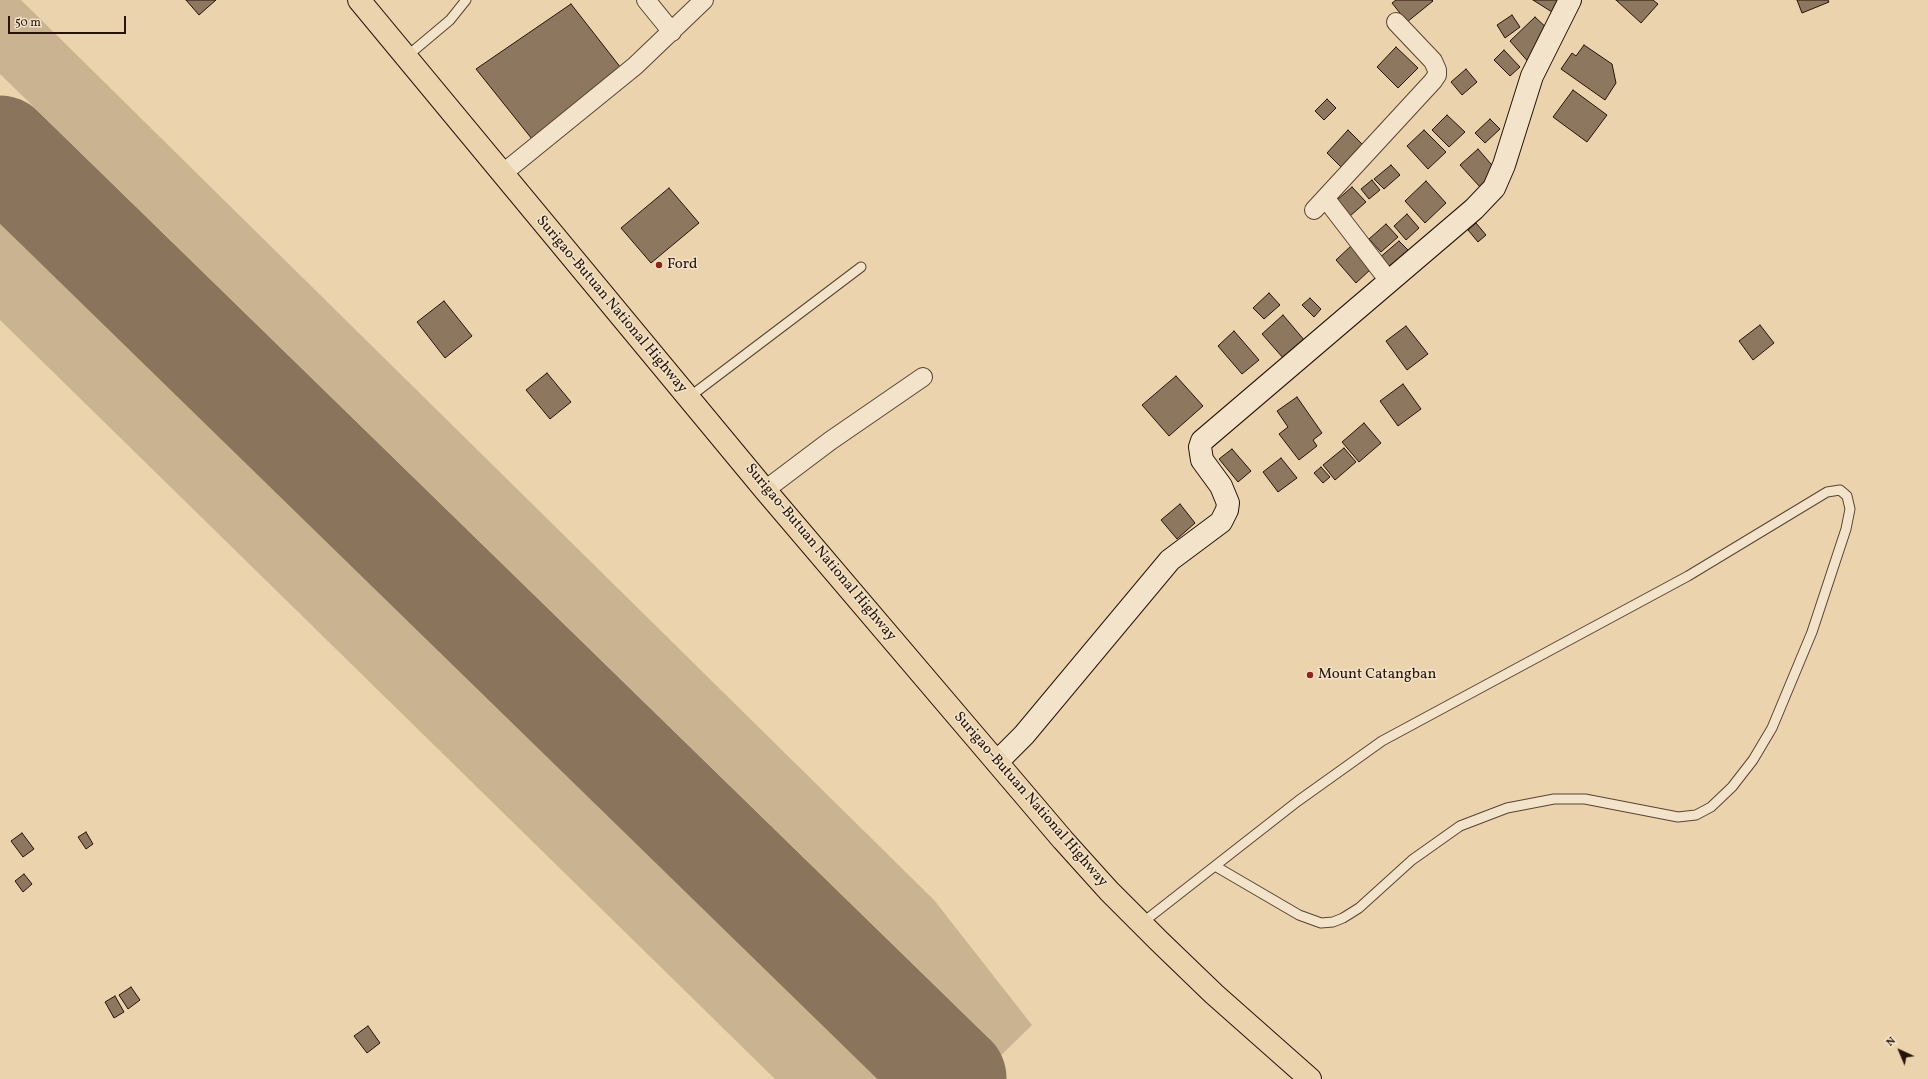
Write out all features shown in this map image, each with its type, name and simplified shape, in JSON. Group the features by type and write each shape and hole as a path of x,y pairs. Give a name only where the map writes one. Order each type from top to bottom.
{"highway":[{"name":"Surigao-Butuan National Highway","path":"359,0 765,490 1068,846 1110,891 1214,994 1310,1079"}],"street":[{"path":"646,0 672,32"},
{"path":"502,174 634,66 672,32 704,0"},
{"path":"997,762 1024,735 1170,560 1221,522 1227,510 1228,503 1221,486 1202,460 1200,447 1202,441 1474,209 1494,188 1504,165 1532,76 1570,0"},
{"path":"1389,281 1320,205 1434,81 1437,75 1437,70 1433,60 1396,22"},
{"path":"765,490 830,441 923,377"}],"lane":[{"path":"406,57 450,20 466,0"},
{"path":"688,398 861,267"},
{"path":"1142,923 1298,801 1382,741 1688,576 1827,492 1840,490 1847,496 1850,509 1846,529 1812,632 1772,728 1753,760 1732,787 1711,807 1696,815 1678,817 1585,799 1554,799 1507,808 1460,826 1412,860 1359,908 1343,918 1333,922 1321,923 1300,915 1215,866"}],"shaded area":[{"path":"0,0 21,0 934,900 1032,1025 977,1079 951,1079 990,1039 0,74"},
{"path":"0,222 879,1079 775,1079 0,320"}],"building":[{"path":"186,0 216,0 199,15"},
{"path":"1396,0 1433,1 1407,22 1392,3"},
{"path":"1533,0 1559,0 1552,12"},
{"path":"1616,0 1653,0 1658,4 1641,23"},
{"path":"1797,0 1828,0 1829,2 1802,13"},
{"path":"571,4 621,68 532,139 476,69"},
{"path":"1512,15 1520,27 1505,38 1497,25"},
{"path":"1535,17 1550,31 1531,65 1510,41"},
{"path":"1584,45 1612,64 1616,83 1605,100 1561,69 1572,53 1576,56"},
{"path":"1396,47 1418,68 1398,88 1377,67"},
{"path":"1504,50 1520,67 1510,76 1494,60"},
{"path":"1466,69 1477,82 1462,95 1451,82"},
{"path":"1573,90 1607,115 1587,142 1553,117"},
{"path":"1327,99 1336,108 1324,120 1315,111"},
{"path":"1447,115 1465,132 1449,147 1432,130"},
{"path":"1490,119 1500,129 1485,143 1475,133"},
{"path":"1348,130 1362,144 1341,167 1327,153"},
{"path":"1424,130 1446,152 1428,169 1407,146"},
{"path":"1478,149 1497,171 1480,187 1460,165"},
{"path":"1391,165 1400,175 1384,189 1374,179"},
{"path":"1372,180 1380,190 1369,199 1361,189"},
{"path":"1426,181 1446,203 1425,223 1405,201"},
{"path":"1352,187 1366,202 1350,216 1337,200"},
{"path":"669,188 699,223 651,263 621,228"},
{"path":"1407,214 1419,228 1406,240 1394,226"},
{"path":"1476,223 1486,235 1478,242 1468,230"},
{"path":"1386,224 1398,237 1381,252 1369,239"},
{"path":"1399,241 1412,254 1391,273 1378,259"},
{"path":"1352,245 1372,268 1356,283 1336,260"},
{"path":"1269,293 1280,305 1264,319 1253,308"},
{"path":"1310,298 1321,309 1314,317 1302,305"},
{"path":"444,301 472,336 445,358 417,322"},
{"path":"1283,315 1305,341 1284,359 1262,334"},
{"path":"1760,325 1774,343 1753,360 1739,341"},
{"path":"1406,326 1428,354 1407,370 1386,341"},
{"path":"1234,331 1259,360 1242,374 1218,346"},
{"path":"547,373 571,402 550,419 526,390"},
{"path":"1176,376 1203,406 1169,436 1142,405"},
{"path":"1403,384 1421,409 1398,426 1380,401"},
{"path":"1297,397 1322,433 1313,440 1317,446 1299,460 1279,434 1288,427 1277,411"},
{"path":"1364,423 1381,443 1359,462 1342,442"},
{"path":"1344,448 1356,462 1335,480 1323,465"},
{"path":"1232,449 1251,471 1238,482 1219,459"},
{"path":"1281,458 1297,478 1278,492 1263,472"},
{"path":"1321,467 1330,477 1323,483 1314,473"},
{"path":"1180,504 1195,523 1177,539 1161,520"},
{"path":"86,832 93,844 86,849 78,837"},
{"path":"22,833 34,849 23,857 11,841"},
{"path":"24,874 32,884 23,892 15,881"},
{"path":"131,987 140,1000 128,1009 119,995"},
{"path":"115,996 124,1012 114,1018 105,1002"},
{"path":"368,1026 380,1043 367,1053 354,1036"}],"runway":[{"path":"0,149 953,1078"}],"place":[{"name":"Ford","path":"659,265"},
{"name":"Mount Catangban","path":"1310,675"}]}
